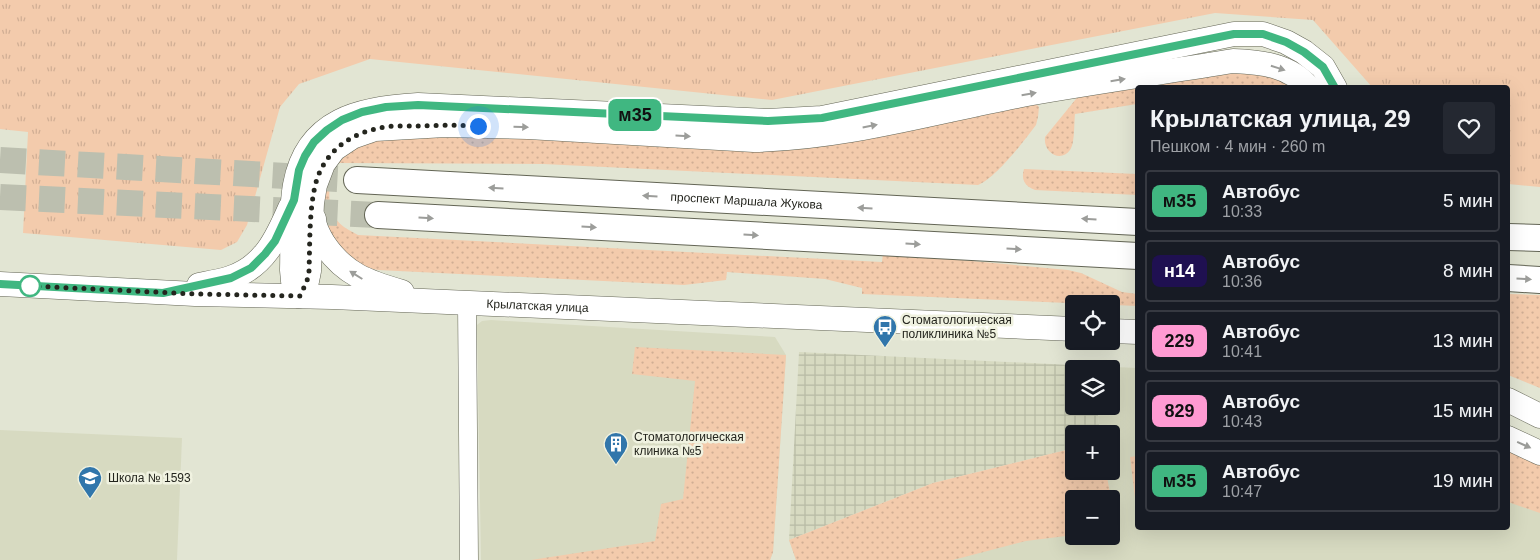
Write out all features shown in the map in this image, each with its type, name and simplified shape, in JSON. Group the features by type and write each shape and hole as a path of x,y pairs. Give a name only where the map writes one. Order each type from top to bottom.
{"main road":[{"path":"300,296 292,270 303,202 299,170 305,156 314,142 342,120 362,112 386,107 418,105 768,121 822,118 1234,34 1263,34 1286,42 1304,52 1323,67 1333,85"},
{"path":"163,293 231,278 251,268 265,254 315,185 323,164 334,150 352,137 375,128 445,125 528,127 754,140 786,139 822,135 1028,94 1233,61 1259,62 1283,68 1307,85"},
{"name":"проспект Маршала Жукова","path":"357,180 1135,222"},
{"path":"303,202 320,238 331,254 344,267 362,279 435,302"},
{"path":"378,215 1135,256"},
{"path":"1510,228 1540,233"},
{"path":"1510,237 1540,238"},
{"path":"1510,278 1540,280"},
{"name":"Крылатская улица","path":"0,284 163,293 300,296 1065,329"},
{"path":"1120,331 1135,332"},
{"path":"1510,439 1540,452"}],"street":[{"path":"467,303 469,560"}],"shaded area":[{"path":"482,321 775,337 786,355 773,552 770,560 481,560 477,325"},
{"path":"799,352 1065,365 1065,415 1098,415 1099,425 1065,425 1065,450 933,483 789,540"},
{"path":"1120,367 1135,368 1135,530 1510,530 1510,451 1540,463 1540,560 796,560 789,540 1065,451 1065,480 1120,480 1120,425 1099,425 1098,415 1120,415"},
{"name":"Школа № 1593","path":"0,430 182,438 177,560 0,560"}],"green space":[{"path":"0,0 1540,0 1540,187 1510,184 1510,85 1370,85 1313,20 1215,13 772,100 370,59 299,84 280,107 247,225 237,242 221,250 23,233 28,132 0,129"},
{"path":"1259,70 1290,85 1135,85 1135,104 1075,114 1073,143 1066,154 1058,156 1047,148 1045,137 1080,94 1160,78"},
{"path":"1035,103 1039,107 1036,125 1001,167 978,185 543,164 338,163 359,147 383,138"},
{"path":"1024,169 1135,174 1135,195 1035,190 1024,182"},
{"path":"332,172 329,194 331,209 338,222 358,235 882,262 883,253 896,254 1068,270 1081,273 1122,292 1135,294 1135,306 1120,305 1120,295 1065,295 1065,303 862,294 862,288 825,279 727,272 726,280 684,285 378,270 363,267 338,247 324,221 323,203 325,187"},
{"path":"1510,294 1540,295 1540,388 1510,376"},
{"path":"635,347 786,355 773,552 770,560 531,560 655,541 661,504 683,499 695,381 632,374"},
{"path":"1065,450 1065,480 1108,480 1109,490 1065,490 1065,536 1026,541 953,560 796,560 789,540 933,483"},
{"path":"1510,451 1540,463 1540,513 1510,503"},
{"path":"1135,456 1135,498 1130,457"}],"tunnel":[{"path":"0,160 357,180"},
{"path":"0,197 378,215"}],"bus line":[{"name":"м35","path":"0,284 163,293 231,278 251,268 275,241 294,200 299,170 314,142 342,120 362,112 386,107 418,105 768,121 822,118 1234,34 1263,34 1286,42 1304,52 1323,67 1333,85"}],"place":[{"name":"Стоматологическая поликлиника №5","path":"885,348"},
{"name":"Стоматологическая клиника №5","path":"616,465"},
{"name":"Школа № 1593","path":"90,499"}],"route":[{"path":"30,286 195,294 300,296 307,281 309,271 312,203 315,185 323,164 334,150 352,137 375,128 445,125 478,126"}]}
